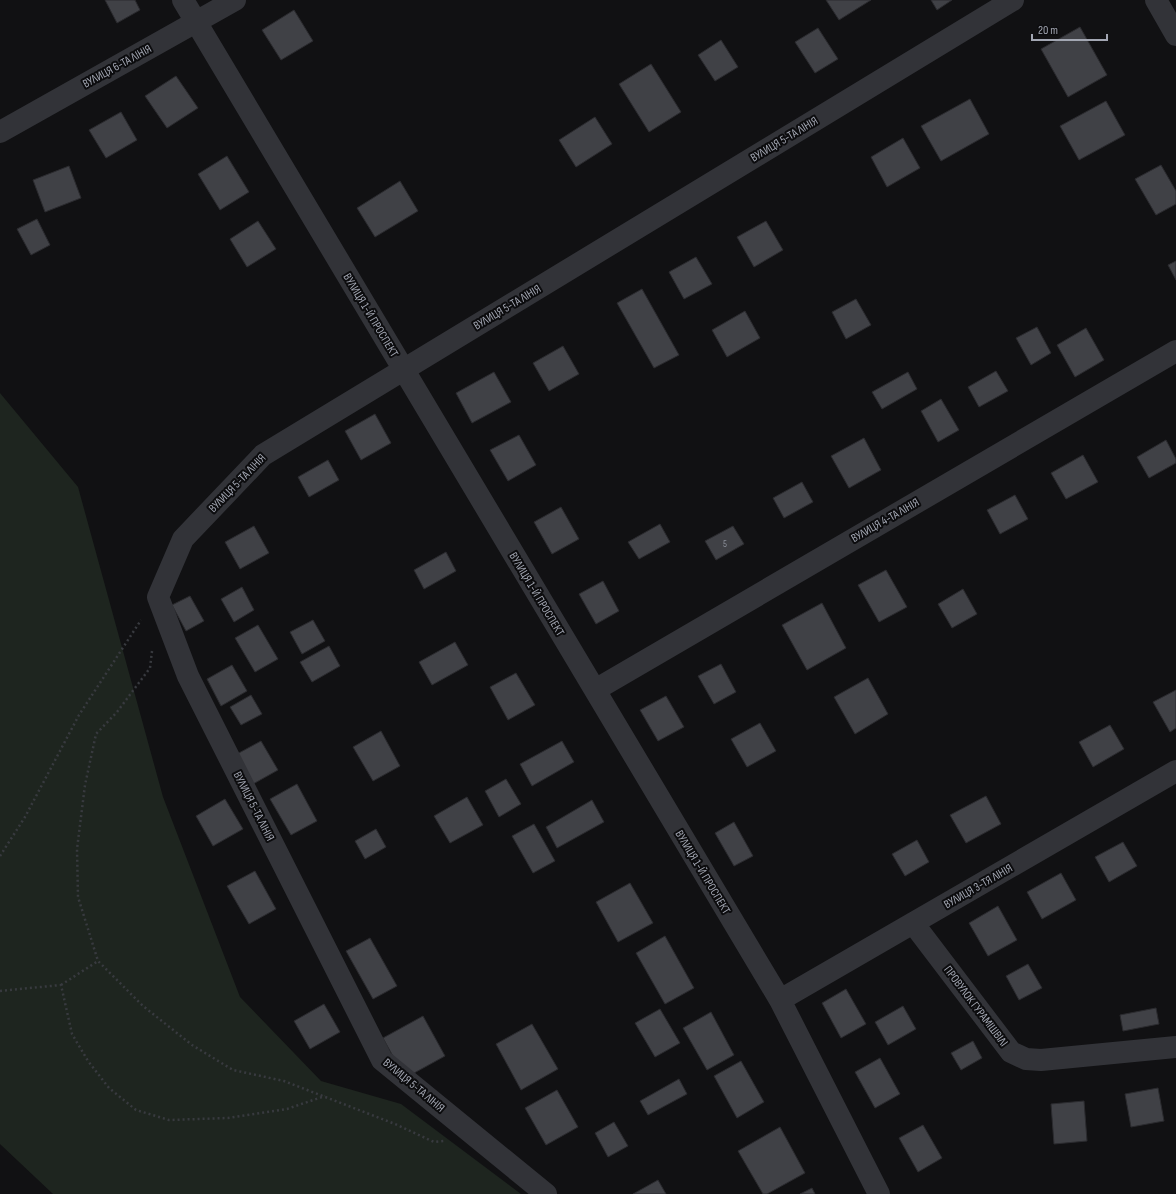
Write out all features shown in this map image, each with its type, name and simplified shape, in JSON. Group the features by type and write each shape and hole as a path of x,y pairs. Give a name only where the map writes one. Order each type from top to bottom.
{"street":[{"name":"ВУЛИЦЯ 1-Й ПРОСПЕКТ","path":"183,0 780,1000 879,1194"},
{"name":"ВУЛИЦЯ 6-ТА ЛІНІЯ","path":"0,132 235,0"},
{"name":"ВУЛИЦЯ 5-ТА ЛІНІЯ","path":"546,1194 382,1060 188,676 158,597 183,540 263,454 1013,0"},
{"path":"1156,0 1176,35"},
{"name":"ВУЛИЦЯ 4-ТА ЛІНІЯ","path":"595,690 1176,351"},
{"name":"ВУЛИЦЯ 3-ТЯ ЛІНІЯ","path":"780,1000 1176,771"},
{"name":"ПРОВУЛОК ГУРАМІШВІЛІ","path":"912,923 1011,1052 1026,1058 1041,1060 1176,1047"}],"path":[{"path":"0,856 25,817 79,715 131,633 158,597"},
{"path":"153,644 150,668 117,712 96,734 85,785 77,849 78,897 98,961 143,1006 192,1045 233,1070 284,1081 326,1096 395,1124 434,1142 479,1139"},
{"path":"0,992 61,985 98,961"},
{"path":"61,985 72,1034 88,1061 109,1088 136,1110 169,1120 228,1118 287,1109 326,1096"}],"shaded area":[{"path":"0,393 78,487 163,797 240,997 321,1081 401,1104 521,1194 53,1194 0,1144"}],"building":[{"path":"105,0 135,0 140,10 117,23"},
{"path":"826,0 871,0 839,20"},
{"path":"931,0 952,0 937,10"},
{"path":"294,10 313,41 281,60 262,30"},
{"path":"1080,27 1107,75 1068,97 1041,49"},
{"path":"818,28 838,59 815,73 795,42"},
{"path":"721,40 738,67 715,81 698,55"},
{"path":"651,64 681,112 649,132 619,84"},
{"path":"176,76 198,108 167,128 145,96"},
{"path":"970,99 989,134 941,161 921,126"},
{"path":"1106,101 1125,135 1079,160 1060,126"},
{"path":"121,112 137,140 106,158 89,130"},
{"path":"595,117 612,144 576,167 559,140"},
{"path":"903,138 920,168 887,187 871,157"},
{"path":"227,156 249,192 220,210 198,174"},
{"path":"1161,165 1176,191 1176,204 1156,215 1135,179"},
{"path":"69,166 81,198 45,212 33,180"},
{"path":"400,181 418,211 375,237 357,208"},
{"path":"37,219 50,245 31,255 17,229"},
{"path":"258,221 276,249 247,267 230,239"},
{"path":"766,221 783,250 754,267 737,237"},
{"path":"696,257 712,284 684,299 669,272"},
{"path":"1176,261 1176,280 1168,265"},
{"path":"642,289 679,355 654,368 617,303"},
{"path":"856,299 871,325 846,339 832,312"},
{"path":"745,311 760,338 727,357 712,330"},
{"path":"1037,327 1051,353 1031,365 1016,338"},
{"path":"1086,328 1104,360 1075,377 1057,345"},
{"path":"563,346 579,374 549,391 533,363"},
{"path":"996,371 1008,391 979,407 968,387"},
{"path":"494,372 511,402 472,423 456,393"},
{"path":"908,372 917,389 882,409 872,392"},
{"path":"941,399 959,430 938,442 921,411"},
{"path":"375,414 391,443 361,460 345,431"},
{"path":"519,435 536,465 508,481 490,450"},
{"path":"864,438 881,470 849,488 831,456"},
{"path":"1166,440 1176,459 1176,463 1149,478 1137,457"},
{"path":"1083,455 1098,482 1066,499 1051,473"},
{"path":"328,460 339,480 309,497 298,477"},
{"path":"802,482 813,502 784,518 773,498"},
{"path":"1015,495 1028,519 1000,534 987,510"},
{"path":"561,507 579,539 552,554 534,522"},
{"path":"660,524 670,542 639,559 628,542"},
{"path":"254,526 269,553 240,569 225,542"},
{"path":"733,526 744,544 716,560 705,541"},
{"path":"446,552 456,571 424,589 414,570"},
{"path":"886,570 907,607 879,622 858,585"},
{"path":"603,581 619,611 596,624 579,594"},
{"path":"242,587 254,610 234,622 221,599"},
{"path":"963,589 977,614 952,628 938,604"},
{"path":"190,596 204,621 186,631 172,605"},
{"path":"822,603 846,648 807,670 782,625"},
{"path":"313,620 325,641 302,654 290,632"},
{"path":"258,625 278,659 255,672 235,638"},
{"path":"455,642 468,665 432,685 419,662"},
{"path":"329,646 340,666 312,682 300,662"},
{"path":"721,664 736,692 714,704 698,676"},
{"path":"232,665 247,691 221,706 207,679"},
{"path":"516,673 535,705 508,720 490,687"},
{"path":"868,678 888,714 855,734 834,697"},
{"path":"1176,690 1176,728 1170,732 1153,702"},
{"path":"251,695 262,714 241,725 230,707"},
{"path":"666,696 684,727 658,741 640,710"},
{"path":"760,723 776,751 747,767 731,739"},
{"path":"1110,725 1124,749 1093,767 1079,742"},
{"path":"381,731 400,766 373,781 353,747"},
{"path":"261,741 278,770 253,784 237,754"},
{"path":"562,741 574,762 532,786 520,764"},
{"path":"506,779 521,804 499,817 485,791"},
{"path":"297,784 317,821 291,835 270,799"},
{"path":"986,796 1001,824 966,843 950,815"},
{"path":"467,797 483,825 450,843 434,816"},
{"path":"225,799 243,829 213,846 196,816"},
{"path":"592,800 604,822 557,848 546,827"},
{"path":"734,822 753,856 734,866 715,833"},
{"path":"534,824 555,861 533,873 512,836"},
{"path":"376,829 386,847 365,859 355,841"},
{"path":"917,840 929,862 905,876 892,854"},
{"path":"1123,842 1137,866 1109,882 1095,857"},
{"path":"255,871 276,909 249,924 227,886"},
{"path":"1061,873 1076,900 1042,919 1027,892"},
{"path":"630,883 653,923 618,942 596,902"},
{"path":"998,906 1017,940 988,956 969,923"},
{"path":"665,936 694,988 665,1004 636,953"},
{"path":"370,938 397,986 373,999 346,951"},
{"path":"1028,964 1042,988 1019,1000 1006,976"},
{"path":"846,989 866,1024 841,1038 822,1003"},
{"path":"324,1004 340,1032 310,1049 294,1021"},
{"path":"903,1006 916,1029 888,1045 875,1022"},
{"path":"1156,1008 1159,1024 1123,1031 1120,1015"},
{"path":"660,1009 680,1043 655,1057 635,1023"},
{"path":"711,1012 734,1055 707,1070 683,1028"},
{"path":"423,1016 445,1056 405,1078 383,1038"},
{"path":"532,1024 558,1069 521,1090 496,1044"},
{"path":"973,1041 982,1058 961,1070 951,1053"},
{"path":"880,1058 900,1094 875,1108 855,1072"},
{"path":"741,1061 764,1102 737,1118 714,1076"},
{"path":"679,1079 687,1094 648,1115 640,1101"},
{"path":"1158,1088 1164,1121 1131,1127 1125,1094"},
{"path":"557,1090 578,1127 546,1145 525,1108"},
{"path":"1084,1101 1087,1141 1054,1144 1051,1104"},
{"path":"614,1122 628,1146 608,1157 595,1133"},
{"path":"923,1125 942,1158 918,1172 899,1138"},
{"path":"780,1127 805,1173 767,1194 763,1194 738,1151"},
{"path":"658,1180 666,1194 633,1194"},
{"path":"812,1188 815,1194 800,1194"}]}
